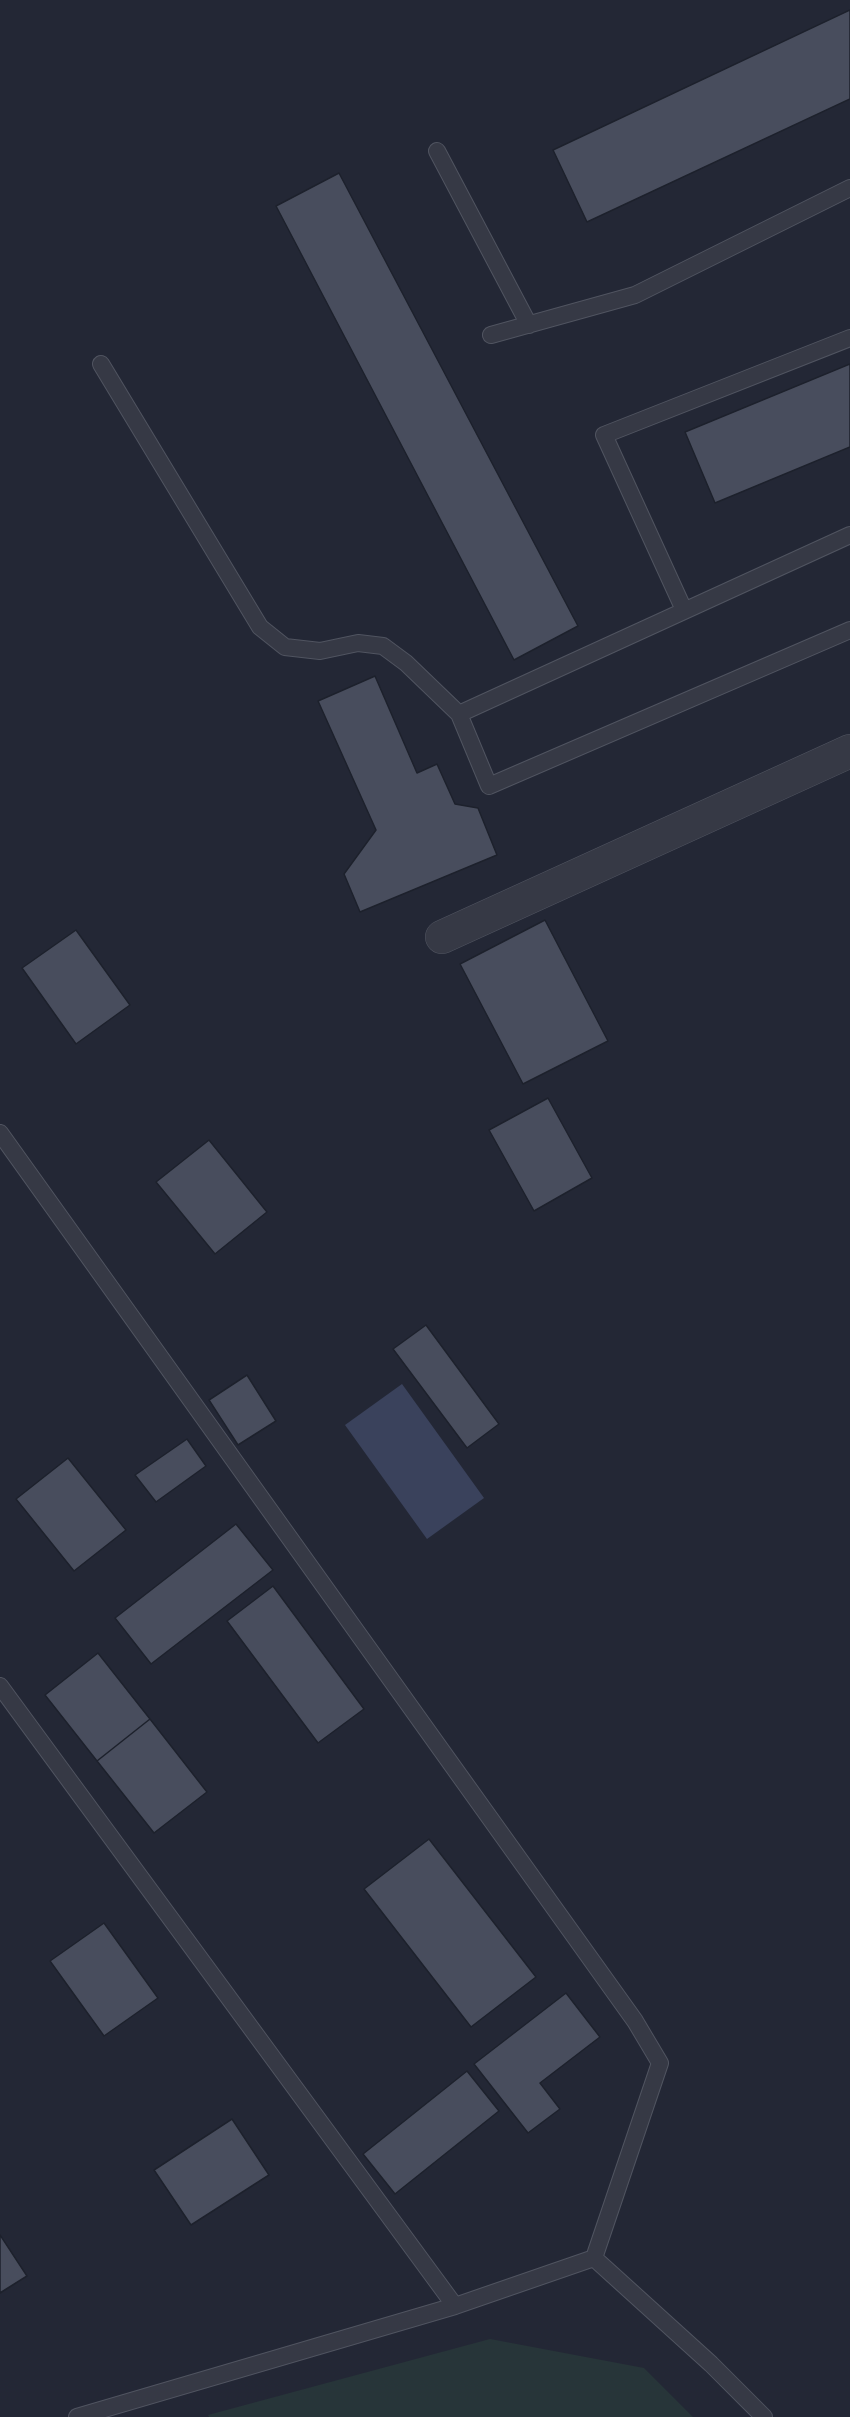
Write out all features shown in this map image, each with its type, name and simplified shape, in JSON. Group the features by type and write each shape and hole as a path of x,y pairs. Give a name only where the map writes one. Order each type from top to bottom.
{"street":[{"path":"442,938 850,751"}],"lane":[{"path":"437,151 529,325"},
{"path":"491,335 635,295 850,188"},
{"path":"684,610 604,435 850,338"},
{"path":"101,364 260,627 285,647 320,651 358,643 383,646 406,663 459,714 489,786 850,630"},
{"path":"459,714 850,535"},
{"path":"0,1133 635,2021 660,2063 594,2258"},
{"path":"0,1686 454,2306"},
{"path":"77,2417 454,2306 594,2258"},
{"path":"594,2258 711,2364 764,2417"}],"shaded area":[{"path":"490,2339 644,2368 693,2417 209,2417 208,2415"}],"water":[{"path":"402,1384 484,1498 427,1539 345,1425"}],"building":[{"path":"850,10 850,99 587,222 553,150"},
{"path":"339,173 578,626 514,660 276,206"},
{"path":"850,364 850,447 715,503 685,432"},
{"path":"375,676 417,773 437,764 455,804 478,808 497,855 360,912 344,874 376,830 318,701"},
{"path":"545,920 608,1041 523,1084 460,964"},
{"path":"76,930 130,1005 76,1044 22,968"},
{"path":"548,1098 592,1178 534,1211 489,1130"},
{"path":"209,1140 267,1212 215,1254 156,1182"},
{"path":"426,1325 499,1424 467,1448 393,1349"},
{"path":"247,1375 276,1421 238,1445 209,1400"},
{"path":"187,1439 206,1466 156,1502 135,1475"},
{"path":"68,1458 126,1530 74,1571 16,1499"},
{"path":"236,1524 273,1570 151,1664 115,1618"},
{"path":"273,1586 364,1709 318,1743 227,1621"},
{"path":"98,1653 150,1719 97,1761 45,1695"},
{"path":"150,1719 207,1792 154,1833 97,1761"},
{"path":"429,1839 536,1977 471,2027 364,1889"},
{"path":"104,1923 158,1998 104,2036 50,1961"},
{"path":"566,1993 600,2037 540,2083 560,2109 528,2133 474,2064"},
{"path":"467,2071 499,2111 395,2194 363,2154"},
{"path":"232,2119 269,2175 191,2225 154,2170"},
{"path":"0,2235 27,2276 0,2293"}]}
